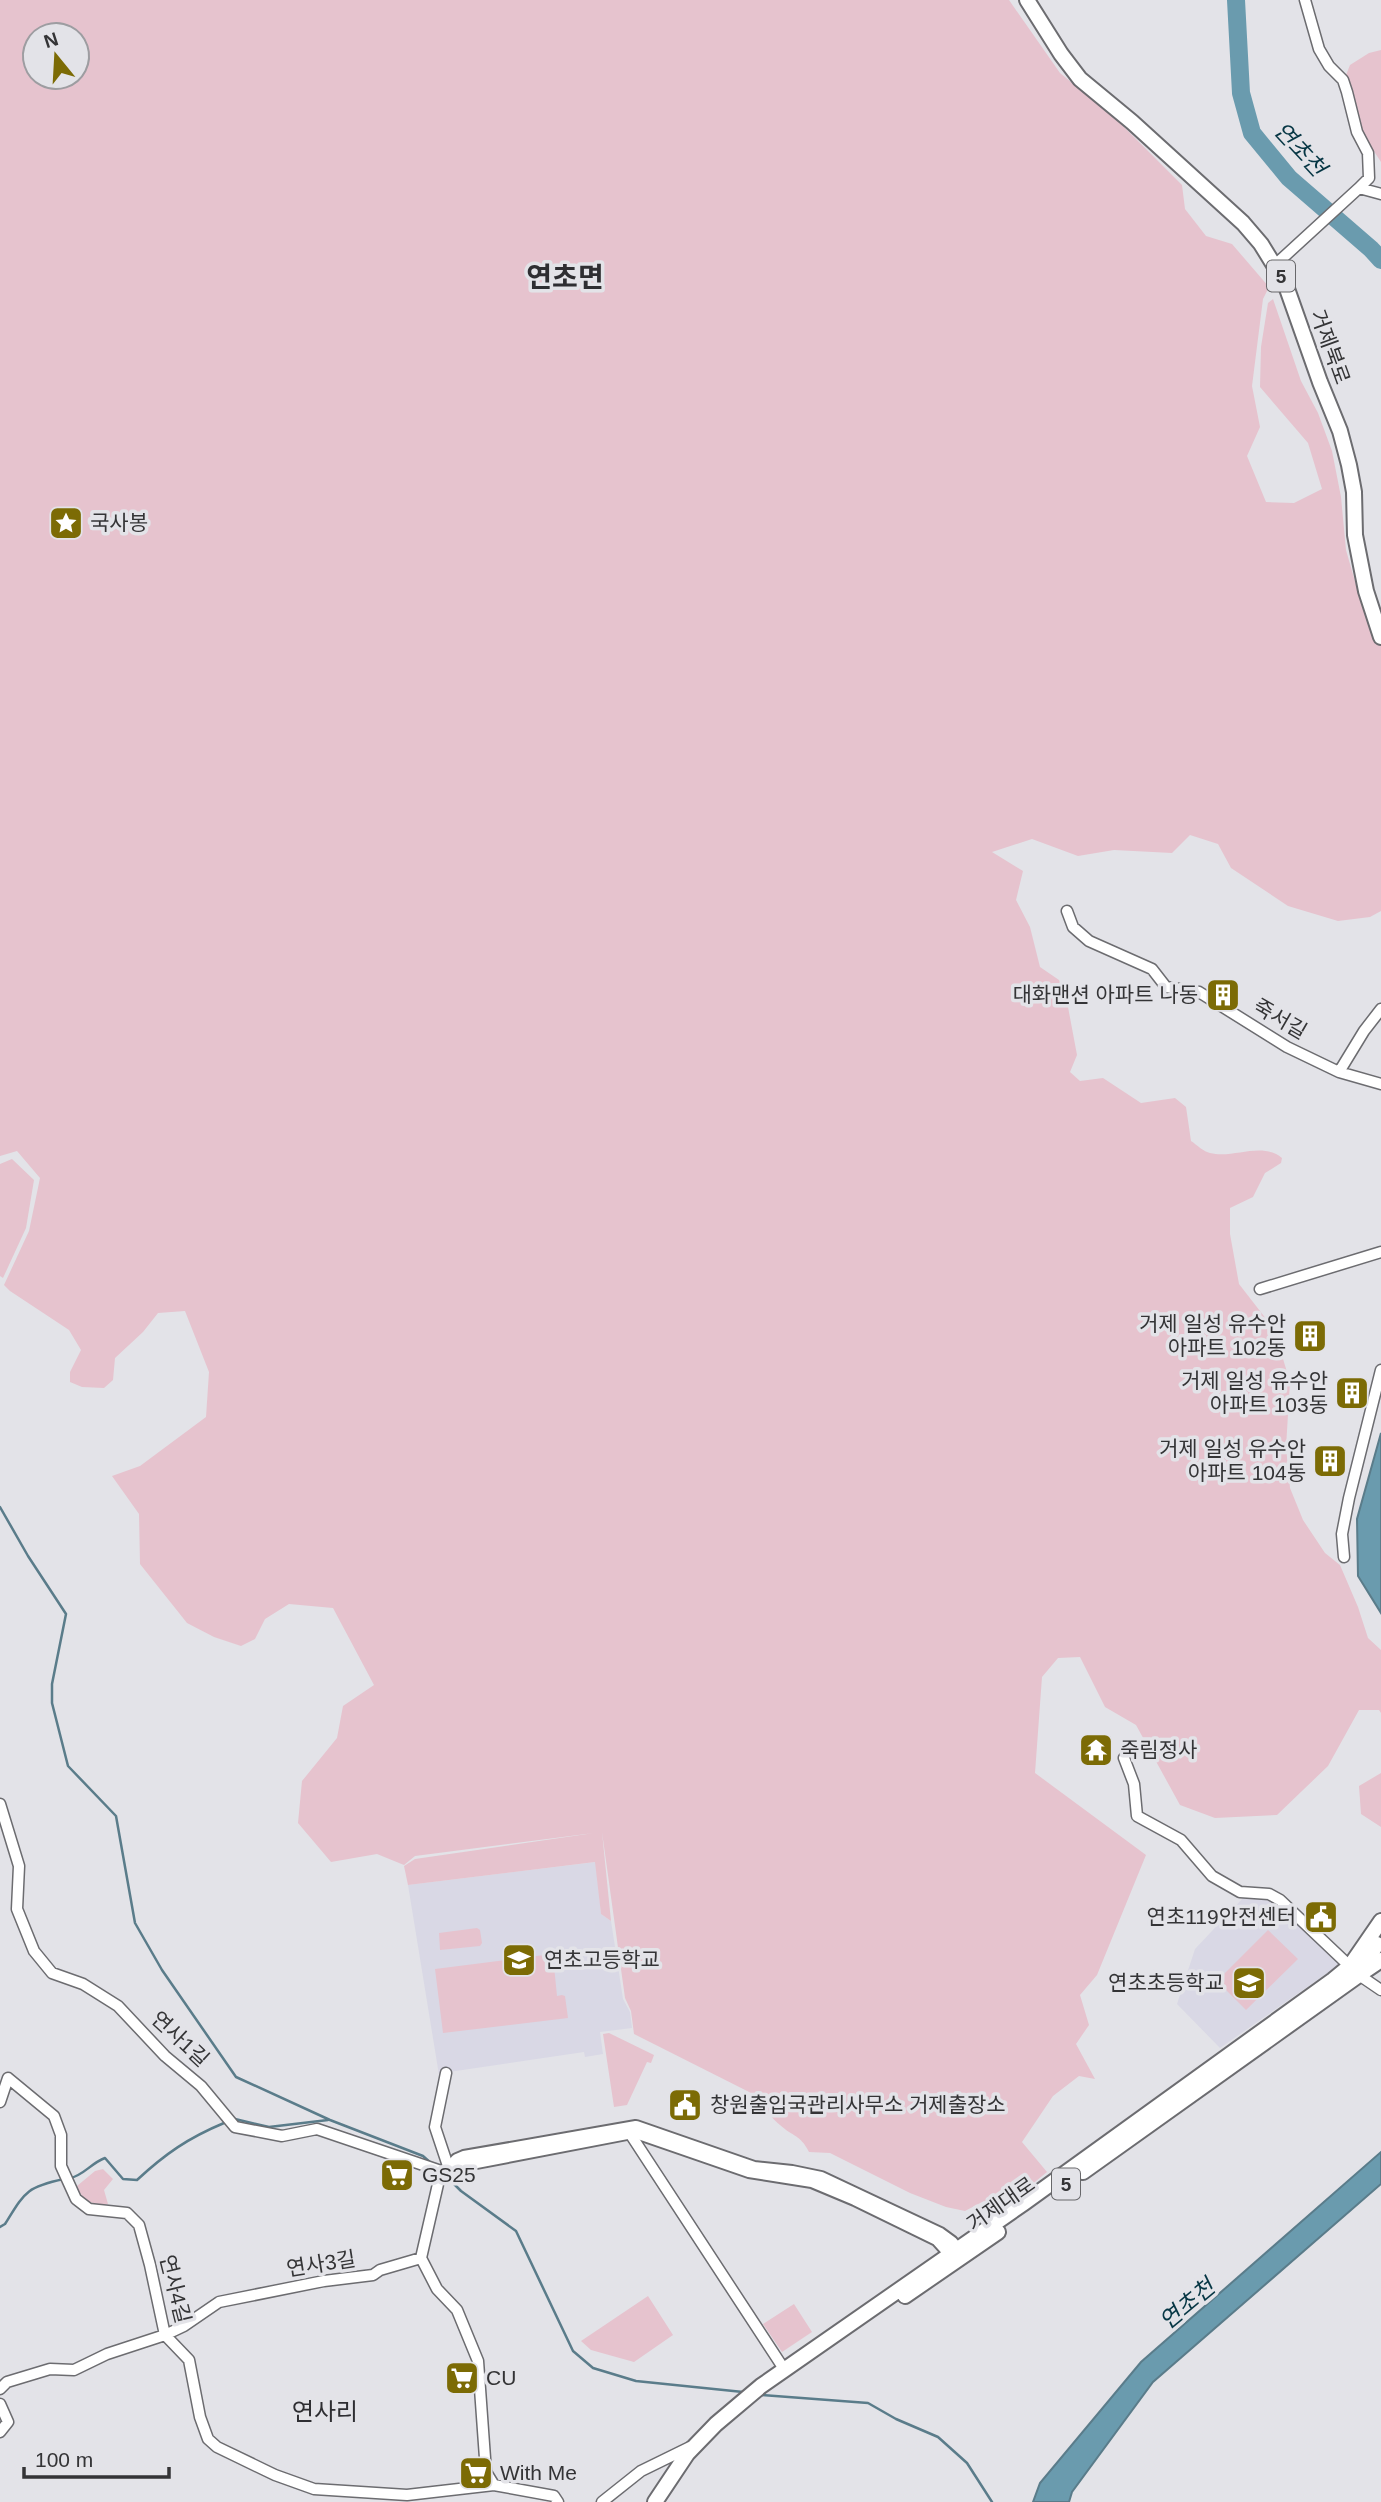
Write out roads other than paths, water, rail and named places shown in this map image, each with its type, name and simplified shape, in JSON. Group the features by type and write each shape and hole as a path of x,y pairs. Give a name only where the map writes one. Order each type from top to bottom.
{"main road":[{"name":"거제북로","path":"1027,0 1080,79 1132,122 1243,223 1275,265 1285,283 1343,442 1354,492 1357,547 1366,591 1381,637"},
{"path":"1354,1971 1381,1921"},
{"path":"1354,1971 1378,1952 1381,1937"},
{"name":"거제대로","path":"766,2388 784,2369 957,2254 1323,1987 1354,1971"},
{"name":"거제대로","path":"655,2502 698,2442 766,2388 1354,1971"},
{"name":"거제대로","path":"663,2502 695,2459 749,2401"}],"street":[{"path":"1275,265 1369,178 1368,153 1357,132 1343,80 1329,66 1319,49 1305,0"},
{"path":"1359,188 1381,194"},
{"name":"죽서길","path":"1067,911 1073,927 1089,941 1152,969 1166,987 1199,992 1259,1032 1339,1072 1381,1084"},
{"path":"1339,1072 1381,1009"},
{"path":"1381,1252 1260,1292 1381,1258"},
{"path":"1344,1557 1344,1522 1381,1370"},
{"path":"1124,1758 1134,1784 1137,1816 1181,1840 1212,1876 1240,1892 1269,1895 1280,1900 1354,1971 1381,1990"},
{"name":"연사1길","path":"0,1804 19,1866 17,1909 34,1951 52,1973 83,1984 118,2006 165,2056 201,2086 235,2127 282,2136 317,2129 429,2168 445,2170"},
{"path":"446,2073 435,2127 445,2170 421,2258 437,2290 457,2310 478,2361 486,2472 494,2485"},
{"name":"연사4길","path":"0,2102 8,2078 54,2116 61,2135 61,2166 76,2199 89,2209 127,2213 139,2225 165,2335 189,2360 200,2417 208,2439 217,2447 275,2475 314,2488 407,2495 494,2485 554,2496 558,2502"},
{"path":"445,2170 641,2128 754,2168 821,2178 940,2234 957,2254"},
{"path":"627,2130 784,2369"},
{"name":"연사3길","path":"0,2389 7,2382 50,2369 74,2370 107,2354 165,2335 184,2326 219,2302 324,2281 373,2275 380,2270 421,2258"},
{"path":"0,2404 8,2422 0,2432"},
{"path":"602,2502 641,2472 698,2442"}],"water":[{"path":"1381,1433 1381,1613 1358,1576 1357,1519"},
{"path":"1381,2152 1381,2184 1153,2382 1072,2492 1069,2502 1033,2502 1040,2483 1141,2362"}],"waterway":[{"name":"연초천","path":"1236,0 1241,93 1252,133 1289,178 1381,260"},
{"path":"0,1507 66,1614 52,1684 52,1703 68,1766 116,1816 135,1923 162,1970 236,2077 330,2120 423,2156 432,2164"},
{"path":"235,2119 269,2127 328,2120"},
{"path":"70,2178 105,2158 123,2179 137,2180 178,2147 224,2123"},
{"path":"445,2175 461,2191 516,2231 573,2351 593,2368 636,2381 743,2392"},
{"path":"0,2227 28,2192 64,2179"},
{"path":"761,2395 868,2403 896,2419 938,2437 967,2463 992,2502"}],"place":[{"name":"국사봉","path":"66,523"},
{"name":"대화맨션 아파트 나동","path":"1223,995"},
{"name":"거제 일성 유수안 아파트 102동","path":"1310,1336"},
{"name":"거제 일성 유수안 아파트 103동","path":"1352,1393"},
{"name":"거제 일성 유수안 아파트 104동","path":"1330,1461"},
{"name":"죽림정사","path":"1096,1750"},
{"name":"연초119안전센터","path":"1321,1917"},
{"name":"연초고등학교","path":"519,1960"},
{"name":"연초초등학교","path":"1249,1983"},
{"name":"창원출입국관리사무소 거제출장소","path":"685,2105"},
{"name":"GS25","path":"397,2175"},
{"name":"CU","path":"462,2378"},
{"name":"With Me","path":"476,2473"}],"district":[{"name":"연초면","path":"565,277"},
{"name":"연사리","path":"325,2412"}]}
